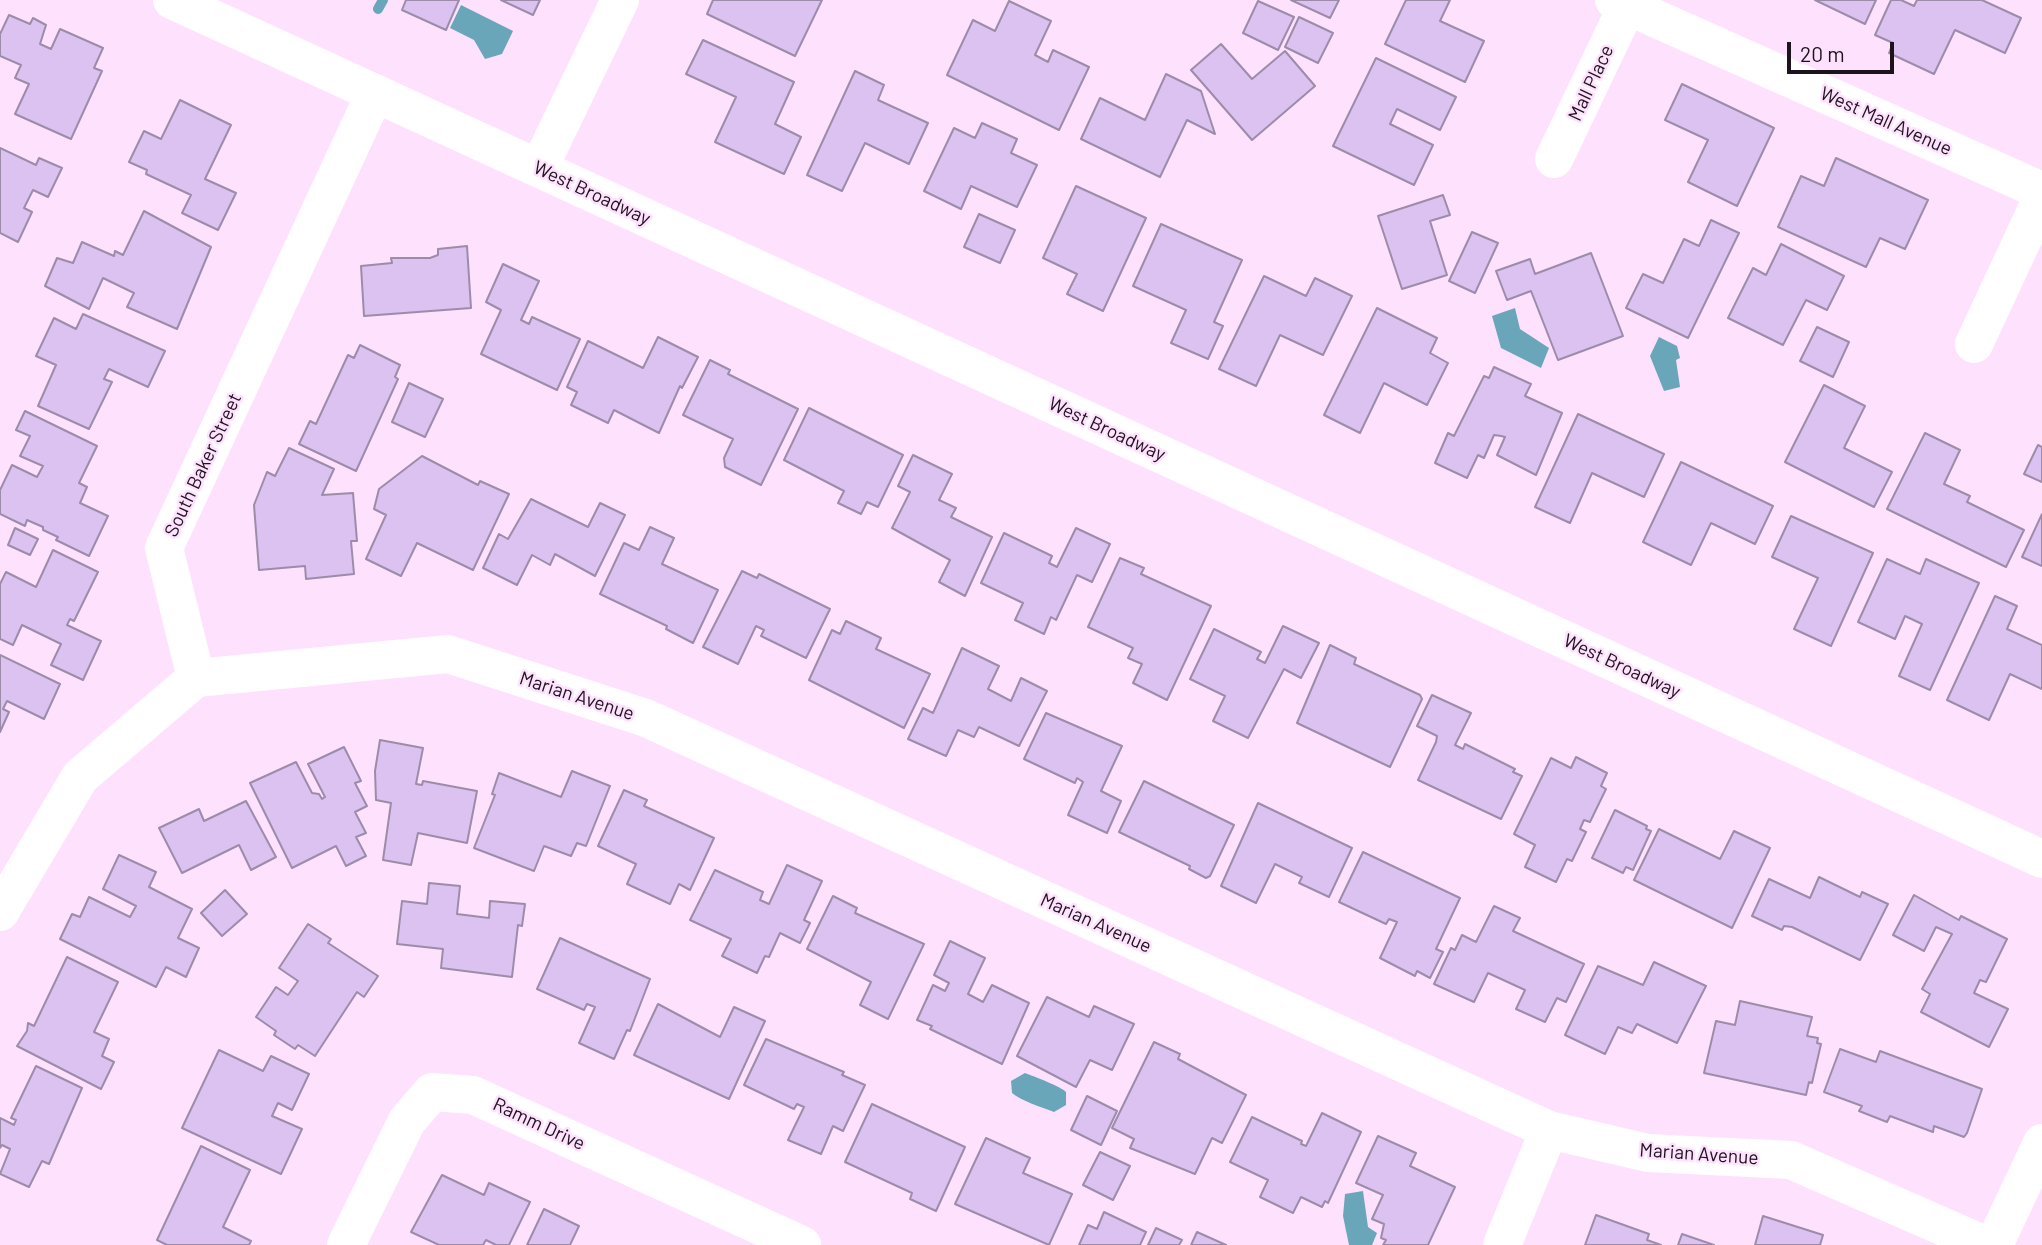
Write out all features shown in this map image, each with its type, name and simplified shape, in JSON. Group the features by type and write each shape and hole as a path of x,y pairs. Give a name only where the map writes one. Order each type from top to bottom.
{"street":[{"name":"West Broadway","path":"172,0 2042,859"},
{"path":"539,169 620,0"},
{"name":"Mall Place","path":"1554,159 1620,3"},
{"name":"West Mall Avenue","path":"1620,3 2042,191"},
{"name":"South Baker Street","path":"196,678 164,548 375,93"},
{"path":"1974,344 2042,198"},
{"name":"Marian Avenue","path":"196,678 448,654 646,718 1549,1129 1648,1153 1791,1160 1985,1245"},
{"path":"0,912 79,777 196,678"},
{"name":"Ramm Drive","path":"346,1245 407,1121 432,1092 473,1095 802,1245"},
{"path":"1502,1245 1549,1129"},
{"path":"1994,1245 2042,1143"}],"water":[{"path":"461,5 513,31 502,54 485,59 474,40 450,28"},
{"path":"1515,308 1520,329 1549,348 1541,368 1501,348 1492,316"},
{"path":"1659,337 1677,346 1680,358 1676,360 1680,387 1664,391 1650,356"},
{"path":"1025,1073 1066,1092 1066,1105 1054,1112 1012,1093 1011,1081"},
{"path":"1363,1191 1368,1227 1377,1233 1372,1245 1349,1245 1343,1216 1345,1194"}],"building":[{"path":"406,0 459,0 446,30 402,10"},
{"path":"501,0 540,0 533,15"},
{"path":"713,0 822,0 795,56 707,14"},
{"path":"1291,0 1339,0 1330,18"},
{"path":"1406,0 1450,0 1440,21 1484,41 1465,82 1385,44"},
{"path":"1815,0 1876,0 1865,24"},
{"path":"1891,0 1901,0 1914,6 1917,0 1982,0 2021,18 2005,53 1955,30 1934,74 1889,53 1893,43 1875,35"},
{"path":"1009,1 1051,21 1035,55 1048,62 1053,50 1089,67 1059,130 947,75 973,20 995,31"},
{"path":"1258,1 1294,17 1278,50 1243,33"},
{"path":"9,15 30,24 33,18 46,25 40,44 51,49 60,29 103,48 94,68 102,71 71,139 15,114 29,84 15,78 21,65 0,56 0,34"},
{"path":"1299,17 1333,33 1318,63 1285,47"},
{"path":"703,40 794,82 775,124 801,137 784,174 715,142 736,97 686,74"},
{"path":"1221,44 1252,79 1285,51 1315,86 1252,140 1191,70"},
{"path":"1376,58 1456,97 1440,130 1397,109 1390,124 1433,145 1414,185 1333,146"},
{"path":"855,71 884,85 878,100 928,123 909,164 865,143 842,191 807,175"},
{"path":"1166,74 1201,91 1215,134 1187,120 1160,177 1081,139 1100,98 1145,120"},
{"path":"1682,84 1774,128 1737,206 1688,182 1708,140 1665,120"},
{"path":"180,100 231,125 205,179 236,193 218,230 182,213 191,195 146,174 147,170 129,162 144,131 161,139"},
{"path":"982,123 1017,139 1011,153 1037,165 1017,207 971,186 961,209 924,191 954,128 975,138"},
{"path":"0,148 36,165 39,158 62,168 48,197 33,190 24,208 32,212 18,242 0,233"},
{"path":"1836,158 1928,200 1905,249 1880,238 1866,267 1778,227 1801,176 1824,186"},
{"path":"1076,186 1146,218 1103,311 1067,294 1077,274 1043,258"},
{"path":"1443,195 1450,215 1430,221 1447,275 1402,289 1378,216"},
{"path":"144,211 211,247 177,329 127,307 134,293 103,278 89,309 45,286 57,258 73,263 82,242 114,256 115,251 123,255"},
{"path":"979,214 1015,230 1000,263 964,247"},
{"path":"1711,220 1739,233 1688,338 1626,308 1643,274 1663,283 1684,239 1699,246"},
{"path":"1161,224 1242,260 1214,322 1223,326 1208,359 1171,343 1186,310 1133,286"},
{"path":"1472,232 1498,243 1475,293 1449,281"},
{"path":"1781,244 1844,276 1827,310 1806,300 1783,345 1728,318 1753,268 1766,275"},
{"path":"467,246 471,308 364,316 361,266 392,263 391,258 430,258 438,255 438,249"},
{"path":"1591,253 1623,336 1558,360 1531,291 1507,300 1496,271 1530,259 1535,274"},
{"path":"503,264 539,281 521,320 529,324 532,317 580,339 557,390 481,354 501,310 486,302"},
{"path":"1264,276 1306,296 1315,278 1352,296 1323,355 1280,335 1256,386 1219,369"},
{"path":"1377,308 1437,338 1430,353 1448,363 1427,405 1384,383 1360,433 1324,415"},
{"path":"83,314 165,351 148,387 109,369 104,379 112,382 89,429 38,406 56,365 36,356 54,318 76,329"},
{"path":"1817,327 1849,342 1833,377 1800,361"},
{"path":"658,337 698,357 682,388 680,386 659,433 614,410 608,423 571,405 577,392 567,387 588,341 643,368"},
{"path":"360,345 400,365 395,377 398,379 356,471 299,444 310,421 316,424 348,355 354,358"},
{"path":"710,360 730,370 728,374 798,409 761,485 725,467 724,458 733,439 683,415"},
{"path":"1494,367 1531,384 1525,396 1562,413 1536,475 1497,455 1505,437 1494,435 1484,458 1478,455 1467,478 1435,463 1448,433 1454,436 1484,376 1489,378"},
{"path":"409,383 443,399 425,437 392,422"},
{"path":"1824,385 1865,406 1844,448 1892,472 1874,507 1785,462"},
{"path":"809,408 903,455 878,507 867,502 861,514 838,503 844,491 784,460"},
{"path":"25,411 97,446 79,483 87,487 80,503 108,516 89,556 56,540 58,537 43,530 43,527 27,520 25,526 0,514 0,490 12,465 37,477 43,466 20,456 30,436 16,430"},
{"path":"1578,414 1664,454 1644,497 1592,473 1570,523 1535,507"},
{"path":"1925,433 1960,450 1944,484 1970,496 1967,502 2024,530 2006,567 1887,509"},
{"path":"2038,445 2042,447 2042,482 2024,474"},
{"path":"289,448 334,469 322,495 353,493 357,541 351,541 354,574 306,579 305,566 259,570 254,505 267,472 275,476"},
{"path":"913,455 952,474 939,500 956,508 951,517 992,537 965,596 939,582 950,560 892,528 910,492 898,486"},
{"path":"422,456 478,485 480,481 509,494 473,570 417,543 401,576 366,559 386,515 374,509 379,489"},
{"path":"1681,462 1773,506 1755,544 1711,523 1691,565 1643,542"},
{"path":"531,499 588,527 600,503 625,515 595,576 555,554 550,565 532,555 517,585 483,568 499,534 508,539"},
{"path":"2042,514 2042,566 2022,557"},
{"path":"1791,516 1873,553 1831,646 1794,629 1818,578 1772,557"},
{"path":"650,527 674,538 662,564 718,590 693,643 666,629 667,626 600,594 624,543 639,550"},
{"path":"15,528 38,539 30,555 8,545"},
{"path":"1076,528 1110,544 1092,582 1077,575 1056,620 1051,617 1044,634 1015,620 1023,603 981,583 1004,533 1052,556 1049,563 1057,567"},
{"path":"53,550 98,572 74,621 70,619 67,625 101,641 83,680 51,665 61,644 22,625 13,645 0,639 0,584 6,572 36,587"},
{"path":"1120,558 1144,568 1141,574 1211,606 1167,700 1133,683 1142,664 1128,658 1133,648 1088,627"},
{"path":"1887,559 1920,574 1926,559 1979,583 1930,690 1899,676 1922,624 1905,616 1895,639 1858,622"},
{"path":"742,571 757,578 759,574 830,609 806,658 761,636 764,630 756,626 738,664 703,647"},
{"path":"1995,596 2017,606 2007,629 2042,645 2042,689 2010,674 1989,720 1947,700"},
{"path":"846,621 881,638 876,649 930,674 904,728 809,680 832,630 840,634"},
{"path":"1283,626 1319,643 1301,678 1284,669 1248,738 1213,721 1225,696 1190,679 1214,629 1261,652 1257,659 1265,663"},
{"path":"1330,645 1356,658 1354,664 1420,695 1422,699 1390,767 1297,723"},
{"path":"962,648 999,666 988,689 1011,701 1021,678 1047,691 1019,746 979,727 974,737 958,730 946,756 908,739 923,708 933,713"},
{"path":"0,655 60,684 44,719 7,701 3,709 9,712 0,732"},
{"path":"1432,695 1471,713 1455,745 1463,749 1465,744 1515,769 1513,772 1522,776 1501,819 1418,780 1437,736 1417,726"},
{"path":"1046,713 1122,746 1101,791 1121,801 1107,833 1068,815 1083,782 1077,778 1075,783 1024,759"},
{"path":"380,740 423,748 416,784 422,785 423,781 477,791 467,843 418,833 411,865 383,860 391,803 376,800 375,771"},
{"path":"344,747 361,781 355,783 367,806 355,812 366,833 356,837 366,856 346,866 336,846 292,868 250,783 296,762 312,793 319,794 322,799 325,797 308,764"},
{"path":"1576,757 1607,773 1601,786 1606,789 1590,822 1584,820 1580,829 1586,832 1572,861 1567,859 1556,882 1525,867 1535,845 1514,834 1551,758 1571,768"},
{"path":"572,771 610,786 586,846 577,843 571,856 544,846 534,871 474,848 495,795 492,794 499,773 561,797"},
{"path":"1144,781 1234,825 1210,876 1206,878 1189,869 1190,866 1119,832"},
{"path":"624,790 647,800 644,806 714,838 690,890 679,884 670,904 627,884 636,864 598,846"},
{"path":"246,801 276,857 251,870 239,845 182,873 159,828 199,809 204,821"},
{"path":"1258,803 1352,848 1329,897 1299,883 1302,877 1275,864 1256,903 1221,886"},
{"path":"1615,810 1647,826 1646,829 1651,831 1633,870 1626,867 1623,873 1592,858"},
{"path":"1659,829 1720,859 1734,831 1770,848 1732,928 1634,880"},
{"path":"1363,852 1460,898 1436,949 1443,952 1430,978 1417,971 1415,976 1380,958 1397,922 1389,919 1386,924 1339,902"},
{"path":"119,855 156,872 149,887 192,909 178,938 199,948 186,977 166,967 156,987 60,939 72,914 80,917 89,897 130,917 136,906 103,889"},
{"path":"787,865 822,881 804,920 810,923 800,943 780,933 769,957 765,956 757,973 722,956 731,939 690,920 715,870 763,892 760,900 769,904"},
{"path":"1819,877 1860,897 1862,892 1888,904 1860,960 1792,927 1784,926 1782,930 1752,916 1769,879 1810,898"},
{"path":"429,883 460,886 457,914 489,918 490,901 525,904 522,926 518,925 512,977 441,968 443,949 397,944 402,901 427,904"},
{"path":"225,890 247,914 222,936 201,913"},
{"path":"1914,895 1959,920 1961,916 2007,939 1986,982 1980,980 1974,993 2008,1009 1989,1047 1921,1012 1930,994 1922,989 1952,934 1936,927 1924,951 1893,935"},
{"path":"833,896 857,908 855,913 924,944 888,1019 860,1005 871,982 807,949"},
{"path":"1494,906 1520,918 1513,931 1584,964 1566,1002 1557,998 1545,1022 1516,1009 1525,990 1488,973 1474,1002 1434,984 1451,948 1455,950 1462,935 1476,942"},
{"path":"308,924 331,939 328,943 378,976 364,997 357,992 315,1056 298,1045 295,1049 274,1035 276,1031 256,1017 276,987 288,995 298,981 279,968"},
{"path":"560,938 650,979 630,1031 627,1030 614,1059 579,1043 595,1007 587,1004 584,1010 537,989"},
{"path":"950,941 985,958 968,994 983,1002 992,985 1029,1003 1002,1064 917,1020 933,985 945,991 949,983 934,975"},
{"path":"67,957 118,982 94,1032 109,1039 102,1056 114,1062 101,1089 17,1046 27,1031 28,1023 34,1026"},
{"path":"1654,962 1706,986 1677,1043 1637,1024 1632,1033 1618,1027 1605,1054 1565,1035 1598,966 1643,985"},
{"path":"1047,997 1089,1017 1094,1006 1134,1024 1112,1070 1090,1060 1076,1087 1017,1056"},
{"path":"1740,1001 1812,1017 1807,1036 1818,1038 1817,1043 1821,1044 1812,1083 1809,1082 1806,1095 1704,1073 1716,1021 1735,1025"},
{"path":"658,1004 720,1037 734,1007 765,1021 729,1099 634,1055"},
{"path":"766,1039 844,1072 842,1075 865,1085 843,1131 833,1126 821,1154 788,1140 804,1107 797,1104 794,1109 744,1085"},
{"path":"1154,1042 1180,1054 1178,1059 1246,1095 1222,1143 1212,1138 1195,1174 1130,1148 1134,1139 1112,1128"},
{"path":"1840,1049 1876,1062 1880,1051 1982,1089 1967,1133 1964,1137 1934,1126 1933,1132 1890,1116 1887,1122 1859,1111 1862,1106 1824,1092"},
{"path":"219,1050 263,1071 271,1056 309,1074 292,1110 278,1103 272,1116 302,1129 281,1174 182,1128"},
{"path":"36,1066 82,1088 49,1164 42,1161 29,1187 0,1174 10,1149 2,1145 0,1148 0,1118 14,1125 16,1120 11,1118"},
{"path":"1087,1096 1117,1111 1101,1145 1071,1130"},
{"path":"872,1104 965,1147 936,1211 910,1199 912,1193 845,1162"},
{"path":"1322,1113 1361,1132 1328,1203 1325,1201 1322,1207 1301,1197 1293,1213 1260,1197 1268,1180 1230,1162 1252,1117 1302,1141 1301,1144 1306,1146"},
{"path":"1378,1136 1416,1153 1410,1166 1455,1187 1428,1245 1383,1245 1386,1240 1381,1238 1384,1224 1372,1219 1383,1195 1356,1183"},
{"path":"986,1138 1030,1158 1023,1173 1072,1194 1049,1245 955,1204"},
{"path":"201,1146 250,1170 223,1227 251,1241 249,1245 167,1245 157,1240"},
{"path":"1100,1152 1130,1166 1113,1200 1083,1185"},
{"path":"442,1175 484,1195 489,1183 530,1202 509,1245 496,1245 486,1240 483,1245 439,1245 411,1232"},
{"path":"544,1209 579,1226 570,1245 527,1245"},
{"path":"1104,1212 1146,1232 1140,1245 1079,1245 1088,1225 1097,1229"},
{"path":"1596,1215 1649,1234 1647,1240 1661,1245 1585,1245"},
{"path":"1763,1216 1823,1235 1820,1245 1755,1245"},
{"path":"1156,1228 1182,1240 1179,1245 1148,1245"},
{"path":"1197,1232 1226,1245 1191,1245"},
{"path":"1682,1234 1714,1245 1678,1245"}],"waterway":[{"path":"378,9 383,0"}]}
